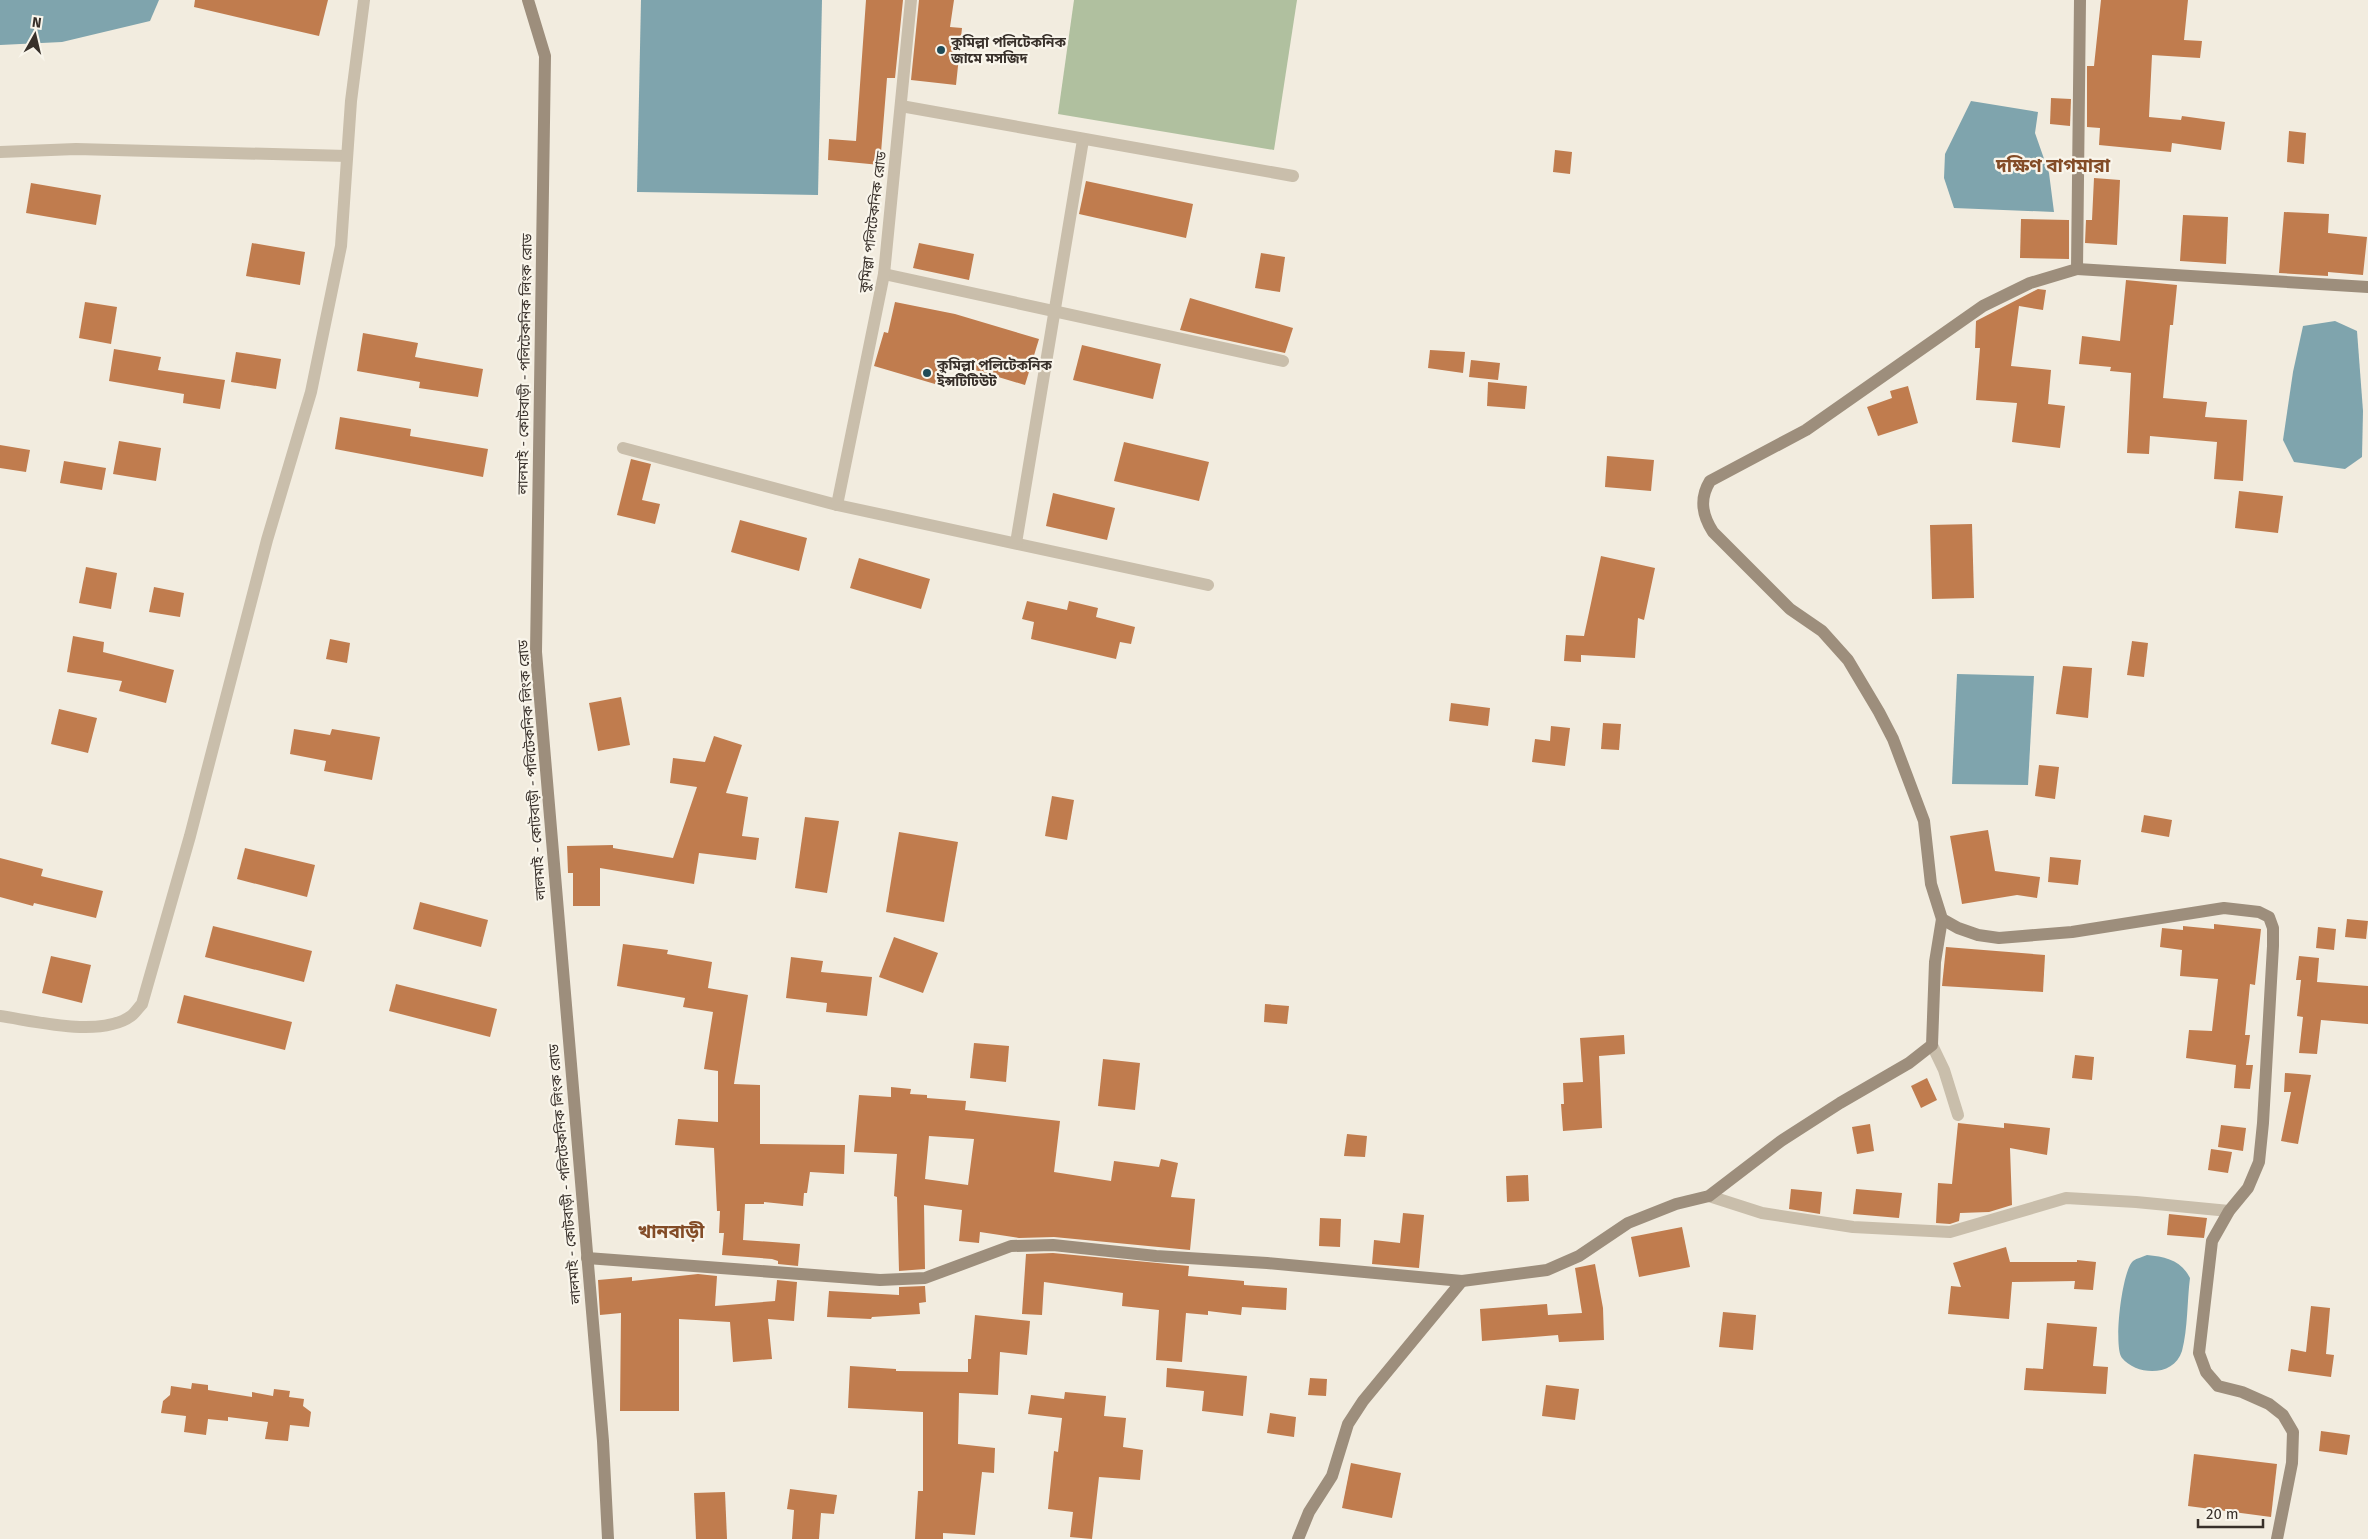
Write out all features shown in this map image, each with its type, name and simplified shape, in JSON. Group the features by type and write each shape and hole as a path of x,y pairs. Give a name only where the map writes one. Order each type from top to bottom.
{"street":[{"path":"0,1016 85,1027 111,1025 130,1016 142,1004 193,826 267,540 311,392 341,246 352,101 364,0"},
{"name":"লালমাই - কোটবাড়ী - পলিটেকনিক লিংক রোড","path":"528,0 545,56 536,652 604,1441 608,1539"},
{"name":"কুমিল্লা পলিটেকনিক রোড","path":"837,505 884,274 911,0"},
{"path":"2076,269 2080,0"},
{"path":"901,106 1293,176"},
{"path":"1016,542 1083,140"},
{"path":"0,152 76,149 348,156"},
{"path":"1958,1115 1944,1070 1932,1045 1935,962 1942,918 1931,884 1924,821 1893,739 1848,660 1822,630 1790,609 1713,532 1706,520 1703,492 1710,481 1806,430 1983,306 2030,283 2076,269 2368,287"},
{"path":"884,274 1283,361"},
{"path":"623,448 837,505 1208,584"},
{"path":"1942,918 1958,928 1978,935 1999,938 2072,932 2224,908 2259,912 2269,917 2273,928 2273,946 2259,1162 2248,1188 2228,1211 2212,1241 2199,1353 2206,1372 2218,1386 2242,1392 2269,1404 2283,1415 2293,1432 2292,1463 2277,1539"},
{"path":"587,1258 880,1280 925,1278 1011,1246 1053,1245 1156,1256 1267,1263 1462,1281 1547,1270 1579,1256 1628,1223 1676,1204 1708,1196 1782,1141 1840,1103 1909,1063 1932,1045"},
{"path":"1708,1196 1762,1213 1835,1225 1950,1232 2066,1198 2136,1202 2228,1211"},
{"path":"1298,1539 1309,1512 1332,1476 1348,1424 1362,1401 1462,1281"}],"green space":[{"path":"1074,0 1297,0 1274,150 1058,114"}],"water":[{"path":"0,0 159,0 150,21 62,42 0,45"},
{"path":"641,0 822,0 818,195 637,192"},
{"path":"1971,101 2038,112 2035,133 2049,173 2054,212 1954,208 1944,178 1945,154"},
{"path":"2335,321 2357,331 2363,411 2362,457 2345,469 2294,462 2283,440 2293,372 2303,326"},
{"path":"1957,674 2034,676 2028,785 1952,784"},
{"path":"2147,1255 2172,1260 2182,1267 2190,1278 2182,1351 2178,1360 2171,1366 2155,1371 2145,1371 2137,1368 2122,1358 2118,1339 2125,1278 2133,1261"}],"building":[{"path":"195,0 328,0 319,36 194,7"},
{"path":"866,0 903,0 895,78 887,78 880,165 828,160 829,139 856,141"},
{"path":"919,0 954,0 950,27 962,28 956,85 911,80"},
{"path":"2101,0 2188,0 2184,40 2202,41 2200,58 2152,55 2149,117 2181,120 2182,116 2225,122 2221,150 2172,143 2171,152 2099,145 2100,128 2087,127 2087,66 2094,66"},
{"path":"2051,98 2071,99 2070,126 2050,124"},
{"path":"2289,131 2306,133 2304,164 2287,162"},
{"path":"1555,150 1572,152 1570,174 1553,172"},
{"path":"2094,178 2120,180 2117,245 2085,243 2086,220 2092,220"},
{"path":"1086,181 1193,204 1186,238 1079,214"},
{"path":"31,183 101,195 96,225 26,213"},
{"path":"2284,212 2329,214 2328,233 2367,237 2363,275 2328,272 2328,276 2279,273"},
{"path":"2183,215 2228,217 2226,264 2180,261"},
{"path":"2021,219 2069,220 2069,259 2020,258"},
{"path":"252,243 305,252 300,285 246,276"},
{"path":"919,243 974,254 969,280 913,268"},
{"path":"1261,253 1285,257 1280,292 1255,288"},
{"path":"2126,280 2177,285 2173,325 2170,325 2163,398 2207,402 2205,417 2247,420 2243,481 2214,479 2217,442 2150,436 2149,454 2127,453 2131,373 2110,371 2111,367 2079,364 2082,336 2120,341"},
{"path":"2038,289 2046,290 2043,310 2019,306 2011,366 2051,370 2048,404 2065,406 2060,448 2012,442 2017,403 1976,400 1980,348 1975,348 1976,321"},
{"path":"1190,298 1293,328 1285,353 1180,330"},
{"path":"85,302 117,307 111,344 79,338"},
{"path":"895,302 955,314 1039,339 1025,385 942,360 935,384 874,366 884,332 888,333"},
{"path":"363,333 418,343 415,357 483,369 478,397 419,388 420,382 357,371"},
{"path":"1082,345 1161,364 1153,399 1073,380"},
{"path":"114,349 161,357 158,370 225,380 220,409 183,403 184,394 109,381"},
{"path":"1430,350 1465,352 1463,373 1428,368"},
{"path":"236,352 281,359 276,389 231,382"},
{"path":"1471,360 1500,363 1498,380 1469,377"},
{"path":"1488,382 1527,386 1525,409 1487,406"},
{"path":"1908,386 1918,423 1878,436 1867,407 1892,398 1890,391"},
{"path":"340,417 411,429 410,436 488,449 483,477 335,449"},
{"path":"119,441 161,448 156,481 113,474"},
{"path":"1124,442 1209,462 1199,501 1114,481"},
{"path":"0,445 30,450 26,472 0,468"},
{"path":"1607,456 1654,460 1651,491 1605,487"},
{"path":"631,459 651,464 642,500 660,504 655,524 617,515"},
{"path":"64,461 106,468 102,490 60,483"},
{"path":"2239,491 2283,496 2278,533 2235,528"},
{"path":"1053,493 1115,508 1107,540 1046,526"},
{"path":"740,520 807,538 799,571 731,552"},
{"path":"1972,524 1974,598 1932,599 1930,525"},
{"path":"1601,556 1655,568 1644,620 1638,618 1635,658 1581,655 1581,662 1564,661 1566,635 1584,636"},
{"path":"859,558 930,579 921,609 850,588"},
{"path":"86,567 117,573 111,609 79,603"},
{"path":"154,587 184,593 180,617 149,612"},
{"path":"1027,601 1067,610 1069,601 1098,608 1096,617 1135,627 1131,644 1120,642 1116,659 1031,639 1034,622 1022,619"},
{"path":"73,636 104,642 103,652 174,670 166,703 119,691 122,681 67,672"},
{"path":"330,639 350,643 347,663 326,659"},
{"path":"2132,641 2148,643 2144,677 2127,675"},
{"path":"2063,666 2092,668 2088,718 2056,714"},
{"path":"621,697 630,745 598,751 589,703"},
{"path":"1451,703 1490,708 1488,726 1449,721"},
{"path":"59,709 97,718 88,753 51,744"},
{"path":"1603,723 1621,724 1619,750 1601,749"},
{"path":"1551,726 1570,728 1565,766 1532,762 1535,739 1550,741"},
{"path":"294,729 330,735 332,729 380,737 372,780 324,771 326,761 290,754"},
{"path":"714,736 742,745 726,793 748,797 742,836 759,838 756,860 699,853 694,884 600,868 600,906 573,906 573,873 568,873 567,846 613,845 613,848 673,858 697,787 670,783 673,758 705,762"},
{"path":"2039,765 2059,767 2055,799 2035,796"},
{"path":"1052,796 1074,800 1067,840 1045,836"},
{"path":"2144,815 2172,820 2169,837 2141,832"},
{"path":"805,817 839,821 827,893 795,888"},
{"path":"1988,830 1995,871 2040,877 2037,898 2017,895 1962,904 1950,836"},
{"path":"899,832 958,842 944,922 886,912"},
{"path":"245,848 315,865 307,897 237,879"},
{"path":"2050,857 2081,860 2078,885 2048,882"},
{"path":"0,858 43,869 41,876 103,891 96,918 34,903 33,906 0,897"},
{"path":"420,902 488,920 481,947 413,929"},
{"path":"2347,919 2368,921 2366,939 2345,937"},
{"path":"2214,924 2261,929 2255,985 2250,984 2245,1035 2250,1035 2246,1065 2253,1065 2250,1089 2234,1088 2236,1065 2186,1058 2189,1030 2212,1031 2218,979 2180,976 2182,950 2160,947 2162,928 2183,930 2183,926 2214,929"},
{"path":"213,926 312,951 304,982 205,957"},
{"path":"2318,927 2336,929 2334,950 2316,948"},
{"path":"894,937 938,953 923,993 879,977"},
{"path":"623,944 668,950 667,954 712,962 708,988 748,995 734,1084 760,1085 760,1144 845,1145 844,1174 810,1172 807,1193 804,1193 803,1206 764,1202 764,1204 745,1204 743,1240 800,1244 798,1266 778,1264 778,1261 772,1259 722,1255 724,1233 719,1233 720,1211 717,1211 714,1148 675,1145 678,1119 718,1122 718,1071 704,1069 713,1012 683,1007 685,998 617,986"},
{"path":"1946,947 2045,955 2043,992 1942,986"},
{"path":"51,956 91,965 82,1003 42,993"},
{"path":"2299,956 2319,958 2317,982 2368,986 2368,1024 2321,1020 2317,1054 2299,1053 2303,1017 2297,1016 2301,980 2296,980"},
{"path":"791,957 823,961 821,972 872,977 867,1016 826,1012 827,1003 786,998"},
{"path":"396,984 497,1009 490,1037 389,1011"},
{"path":"184,995 292,1022 285,1050 177,1023"},
{"path":"1265,1004 1289,1006 1287,1024 1264,1022"},
{"path":"1624,1035 1625,1054 1599,1056 1602,1128 1563,1131 1561,1104 1564,1104 1563,1083 1583,1082 1580,1038"},
{"path":"974,1043 1009,1046 1006,1082 970,1078"},
{"path":"2075,1055 2094,1057 2092,1080 2072,1078"},
{"path":"1103,1059 1140,1063 1135,1110 1098,1106"},
{"path":"2285,1073 2311,1075 2298,1144 2281,1141 2291,1092 2284,1092"},
{"path":"1927,1078 1937,1100 1921,1108 1911,1086"},
{"path":"891,1087 911,1089 910,1094 927,1095 927,1098 966,1101 965,1110 1060,1121 1054,1172 1111,1181 1114,1161 1159,1167 1161,1159 1178,1163 1171,1197 1195,1199 1190,1250 1054,1237 1019,1238 980,1232 979,1243 959,1241 962,1210 924,1205 925,1269 899,1271 897,1197 894,1196 897,1154 854,1152 859,1095 891,1097","holes":["929,1136 974,1139 968,1185 925,1179"]},
{"path":"1958,1123 2004,1128 2004,1123 2050,1128 2047,1155 2010,1148 2012,1205 1989,1212 1960,1213 1959,1221 1950,1224 1936,1223 1938,1183 1952,1184"},
{"path":"1870,1124 1874,1151 1857,1154 1852,1127"},
{"path":"2221,1125 2246,1128 2243,1151 2218,1147"},
{"path":"1347,1134 1367,1136 1365,1157 1344,1156"},
{"path":"2211,1149 2232,1152 2228,1173 2208,1170"},
{"path":"1528,1175 1529,1201 1507,1202 1506,1176"},
{"path":"1791,1189 1822,1192 1820,1214 1789,1209"},
{"path":"1856,1189 1902,1193 1899,1218 1853,1214"},
{"path":"1403,1213 1424,1215 1419,1268 1372,1264 1374,1240 1400,1243"},
{"path":"2169,1214 2207,1218 2204,1238 2167,1235"},
{"path":"1320,1218 1341,1219 1340,1247 1319,1246"},
{"path":"1682,1227 1690,1267 1639,1277 1631,1237"},
{"path":"2006,1247 2010,1262 2077,1262 2077,1260 2096,1262 2093,1290 2074,1289 2075,1281 2012,1282 2009,1319 1948,1314 1951,1286 1961,1287 1953,1263"},
{"path":"1053,1253 1189,1266 1188,1276 1244,1281 1244,1285 1287,1288 1286,1310 1242,1307 1241,1315 1208,1311 1208,1315 1186,1313 1182,1362 1156,1360 1159,1310 1122,1306 1123,1293 1044,1282 1042,1315 1022,1314 1026,1254"},
{"path":"1595,1264 1603,1308 1604,1340 1559,1342 1558,1335 1482,1341 1480,1309 1547,1304 1548,1315 1582,1313 1575,1268"},
{"path":"698,1274 717,1276 715,1306 775,1301 777,1280 797,1282 794,1321 768,1319 772,1359 733,1362 730,1322 679,1319 679,1411 620,1411 621,1313 600,1315 598,1280 632,1277 632,1281"},
{"path":"925,1286 926,1302 919,1303 920,1314 872,1317 871,1319 827,1317 829,1291 899,1295 899,1287"},
{"path":"2311,1306 2330,1308 2326,1354 2334,1355 2331,1377 2288,1371 2291,1349 2306,1352"},
{"path":"1723,1312 1756,1315 1753,1350 1719,1347"},
{"path":"975,1315 1030,1321 1027,1355 1000,1352 998,1395 959,1393 958,1444 995,1448 994,1473 982,1472 975,1535 943,1533 943,1539 915,1539 918,1491 923,1491 923,1412 848,1408 850,1366 896,1369 896,1371 968,1372 968,1359 971,1359"},
{"path":"2047,1323 2097,1327 2093,1366 2108,1367 2106,1394 2024,1390 2026,1368 2043,1369"},
{"path":"1167,1368 1247,1376 1243,1416 1202,1411 1204,1391 1166,1387"},
{"path":"1310,1378 1327,1379 1326,1396 1308,1395"},
{"path":"192,1383 208,1385 208,1390 252,1397 252,1392 273,1396 274,1389 290,1391 289,1397 304,1399 303,1406 311,1412 309,1427 290,1425 288,1441 265,1439 268,1422 228,1417 228,1421 208,1419 206,1435 184,1432 186,1416 161,1413 163,1401 170,1395 171,1386 191,1389"},
{"path":"1546,1385 1579,1389 1575,1420 1542,1416"},
{"path":"1065,1392 1106,1396 1104,1416 1126,1418 1123,1447 1143,1450 1140,1480 1099,1477 1092,1539 1070,1537 1073,1512 1048,1509 1054,1451 1058,1452 1062,1418 1028,1414 1031,1395 1064,1399"},
{"path":"1270,1413 1296,1417 1294,1437 1267,1433"},
{"path":"2321,1431 2350,1435 2347,1455 2319,1451"},
{"path":"2194,1454 2277,1464 2271,1517 2188,1506"},
{"path":"1351,1463 1401,1473 1392,1518 1342,1508"},
{"path":"790,1489 837,1495 834,1514 821,1513 819,1539 792,1539 794,1510 787,1509"},
{"path":"725,1492 727,1539 696,1539 694,1493"}],"place":[{"name":"কুমিল্লা পলিটেকনিক জামে মসজিদ","path":"941,50"},
{"name":"কুমিল্লা পলিটেকনিক ইন্সটিটিউট","path":"927,373"}],"district":[{"name":"দক্ষিণ বাগমারা","path":"2053,165"},
{"name":"খানবাড়ী","path":"671,1231"}]}
